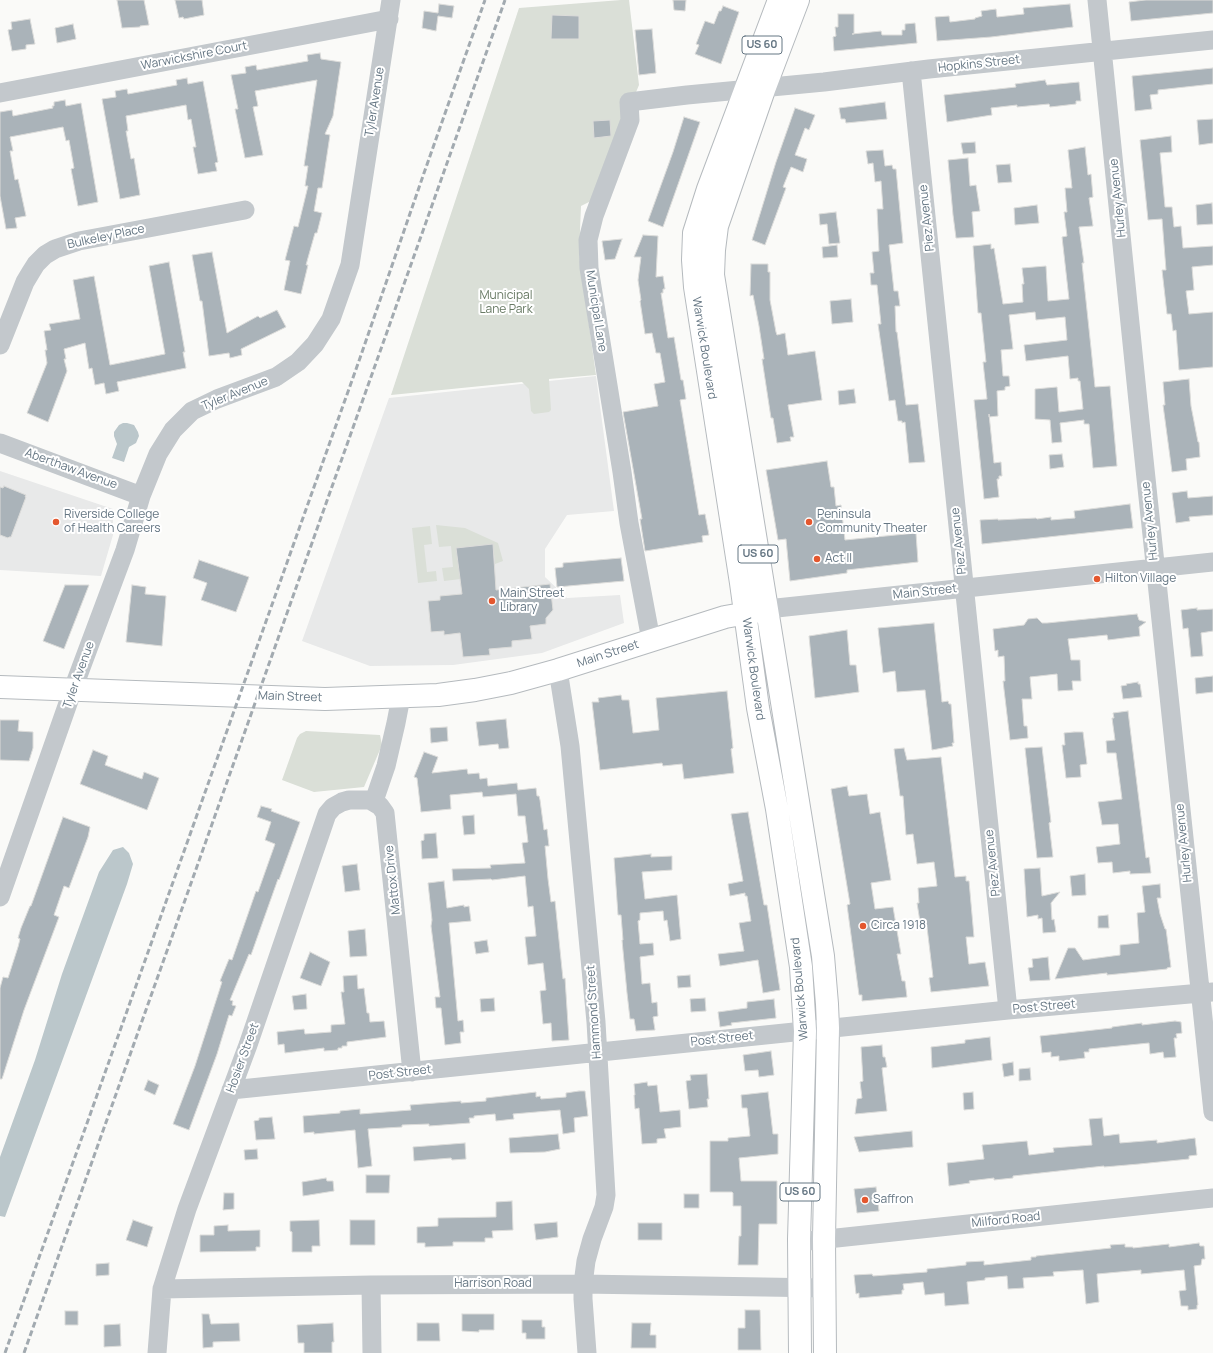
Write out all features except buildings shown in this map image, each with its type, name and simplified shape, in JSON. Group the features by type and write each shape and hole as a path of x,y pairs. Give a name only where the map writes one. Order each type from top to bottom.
{"main road":[{"name":"Warwick Boulevard","path":"779,0 717,226 714,250 714,275 823,956 828,1028 824,1239 825,1353"},
{"name":"Warwick Boulevard","path":"798,0 756,88 701,210 694,234 693,260 696,295 745,613 758,708 777,809 801,967 805,1031 799,1242 800,1353"},
{"name":"Main Street","path":"0,687 326,699 438,695 511,683 558,670 725,617 767,609"}],"street":[{"name":"Tyler Avenue","path":"0,897 73,689 125,550 141,496 158,454 173,430 192,411 217,399 276,377 298,362 315,344 331,319 350,265 391,0"},
{"name":"Hurley Avenue","path":"1097,0 1155,568 1206,992 1213,1112"},
{"name":"Warwickshire Court","path":"0,93 388,19"},
{"name":"Hopkins Street","path":"756,88 1213,40"},
{"name":"Piez Avenue","path":"911,71 1008,1010"},
{"name":"Municipal Lane","path":"651,640 629,523 622,472 592,296 588,240 594,216 630,120 629,102 756,88"},
{"name":"Bulkeley Place","path":"0,345 31,272 36,264 45,255 55,249 78,241 245,210"},
{"name":"Aberthaw Avenue","path":"0,443 141,496"},
{"name":"Main Street","path":"767,609 1213,562"},
{"name":"Hammond Street","path":"558,670 570,746 598,1052 606,1195 604,1207 592,1239 586,1262 584,1284 588,1353"},
{"path":"374,801 386,766 401,697"},
{"name":"Hosier Street","path":"157,1353 162,1289 187,1209 231,1090 328,814 333,807 349,800 374,801"},
{"name":"Mattox Drive","path":"374,801 380,806 386,817 412,1072"},
{"name":"Post Street","path":"231,1090 828,1028 1206,992"},
{"name":"Milford Road","path":"799,1242 1213,1198"},
{"name":"Harrison Road","path":"162,1289 371,1285 584,1284 824,1288"},
{"path":"371,1285 372,1353"}],"shaded area":[{"name":"Main Street Library","path":"596,376 614,511 567,515 545,549 545,577 567,598 620,595 624,623 542,653 453,665 370,666 302,641 389,398"},
{"path":"123,423 134,425 139,436 136,443 129,447 124,462 112,458 117,444 114,432 119,425"},
{"name":"Riverside College of Health Careers","path":"0,471 113,509 113,535 101,576 0,570"},
{"path":"123,847 129,853 133,864 127,884 5,1217 0,1216 0,1157 35,1060 62,974 99,872 113,850"}],"green space":[{"name":"Municipal Lane Park","path":"629,0 639,85 591,201 581,206 579,255 596,375 549,379 551,410 549,412 534,414 531,411 529,389 522,382 391,395 519,8"},
{"path":"436,525 465,528 498,543 503,561 495,564 493,544 456,548 461,579 444,581 442,568 453,567 451,546 439,547"},
{"path":"430,526 432,544 424,545 427,572 436,571 437,581 418,583 412,528"},
{"path":"306,731 380,735 382,745 364,787 314,792 282,780 297,738 300,734"}],"railway":[{"path":"5,1353 360,358 485,0"},
{"path":"24,1353 505,0"}],"place":[{"name":"Riverside College of Health Careers","path":"56,522"},
{"name":"Peninsula Community Theater","path":"809,522"},
{"name":"Act II","path":"817,559"},
{"name":"Hilton Village","path":"1097,579"},
{"name":"Main Street Library","path":"492,601"},
{"name":"Circa 1918","path":"863,926"},
{"name":"Saffron","path":"865,1200"}]}
